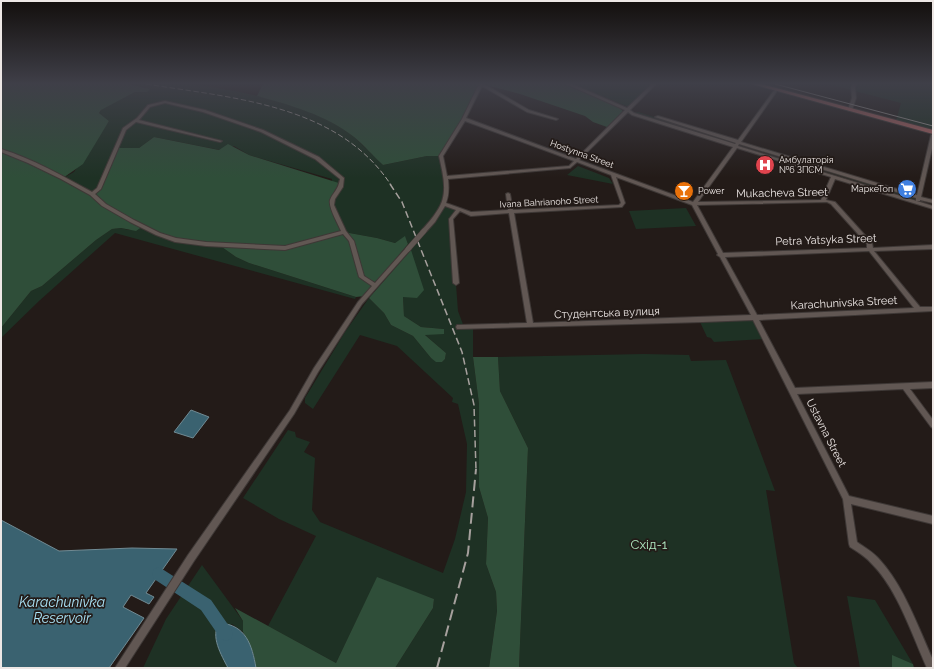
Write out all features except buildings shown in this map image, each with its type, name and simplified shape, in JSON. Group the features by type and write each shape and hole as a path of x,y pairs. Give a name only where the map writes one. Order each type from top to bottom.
{"main road":[{"path":"870,115 933,132"}],"street":[{"path":"92,194 99,188 124,129 136,121 141,115"},
{"path":"212,115 240,123 317,158 342,179 341,187 332,202 344,232 351,241 362,277 376,286"},
{"path":"120,668 190,558 292,412 360,303 424,231 445,204 446,178 441,156 466,115"},
{"path":"543,115 556,119"},
{"path":"446,178 570,167 623,115"},
{"path":"637,115 933,202"},
{"path":"694,204 758,115"},
{"name":"Hostynna Street","path":"464,119 694,204"},
{"path":"136,121 220,141"},
{"path":"918,203 933,135"},
{"path":"738,144 833,177 933,208"},
{"path":"1,150 30,162 92,194 104,205 158,234 194,243 255,248 285,248 344,232"},
{"name":"Ivana Bahrianoho Street","path":"445,204 471,214 620,206 623,203 613,174"},
{"path":"823,201 833,177"},
{"path":"508,194 530,325"},
{"name":"Mukacheva Street","path":"694,204 823,201 836,204 870,244 870,249 919,310"},
{"name":"Ustavna Street","path":"694,204 720,255 755,317 847,499 853,544 879,564 898,596 932,668"},
{"path":"456,283 451,219 459,209"},
{"path":"454,214 471,214"},
{"name":"Petra Yatsyka Street","path":"720,255 933,247"},
{"name":"Karachunivska Street","path":"755,317 932,310"},
{"name":"Студентська вулиця","path":"459,327 690,321 755,317"},
{"path":"793,391 933,385"},
{"path":"904,386 933,425"},
{"path":"847,499 933,520"}],"green space":[{"path":"1,115 102,115 109,121 83,164 63,178 92,194 99,189 116,148 139,148 154,137 219,150 228,144 249,155 342,184 332,202 344,232 395,243 405,236 408,244 365,296 356,297 249,263 236,257 219,245 175,240 143,226 136,231 121,228 112,229 96,240 42,286 31,291 1,328"},
{"path":"102,115 317,115 338,126 354,137 383,165 427,156 441,156 445,178 445,204 459,209 451,217 458,311 464,327 473,327 473,357 479,404 479,487 488,518 486,564 496,592 497,611 489,668 395,668 433,608 434,599 377,578 336,663 268,626 316,536 279,519 243,498 288,430 295,432 296,437 310,442 304,452 315,458 312,510 320,522 443,573 455,539 466,492 467,444 458,404 452,402 453,398 397,346 360,335 313,409 305,403 305,398 345,332 369,298 384,313 391,325 413,336 431,358 442,362 445,359 446,353 424,334 444,329 421,327 404,316 403,297 411,250 405,237 395,243 344,232 332,205 332,179 249,155 234,146 220,150 154,137 139,148 92,194 63,178 74,172 109,121"},
{"path":"315,115 466,115 441,156 427,156 383,165 354,137 343,129"},
{"path":"583,115 619,115 607,127 593,122"},
{"path":"645,115 731,141 728,142"},
{"path":"898,115 933,115 933,131 896,121"},
{"path":"744,146 914,198 917,200"},
{"path":"578,166 609,178 613,184 567,175"},
{"path":"686,208 696,226 636,229 629,211"},
{"path":"143,226 219,245 236,257 249,263 356,297 355,299 115,233 39,301 1,338 1,328 31,291 42,286 96,240 112,229 121,228 129,230"},
{"path":"411,250 424,290 417,298 403,297 404,316 421,327 444,329 444,334 425,335 446,353 445,359 442,362 436,362 431,358 413,336 391,325 384,313 369,298"},
{"path":"753,319 764,339 714,342 711,338 707,337 700,322"},
{"name":"Схід-1","path":"644,354 689,355 691,361 726,360 775,491 766,490 794,663 798,668 519,668 528,448 500,391 498,357"},
{"path":"473,357 498,357 500,391 528,448 519,668 489,668 497,611 496,592 486,564 488,518 479,487 479,404"},
{"path":"202,565 243,621 243,632 232,624 216,640 228,668 143,668 166,619"},
{"path":"377,577 434,599 433,608 395,668 256,668 253,653 243,632 243,621 235,608 336,663"},
{"path":"847,596 875,600 913,664 892,656 892,668 860,668"},
{"path":"892,655 913,664 914,668 892,668"}],"water":[{"path":"191,410 209,417 193,438 174,432"},
{"name":"Karachunivka Reservoir","path":"1,520 59,551 132,548 177,549 146,593 154,597 149,604 131,595 123,607 144,618 109,668 1,668"},
{"path":"220,623 229,625 242,632 250,644 256,668 228,668 220,652 216,639 217,628"}],"waterway":[{"path":"159,574 206,605 226,634"}],"tram line":[{"path":"892,115 933,126"}],"railway":[{"path":"298,115 313,121 342,137 369,158 391,185"},
{"path":"390,184 402,202 462,352 474,405 476,469"},
{"path":"437,668 468,553 476,469"}],"place":[{"name":"Амбулаторія №6 ЗПСМ","path":"765,165"},
{"name":"МаркеТоп","path":"907,189"},
{"name":"Power","path":"684,191"}]}
